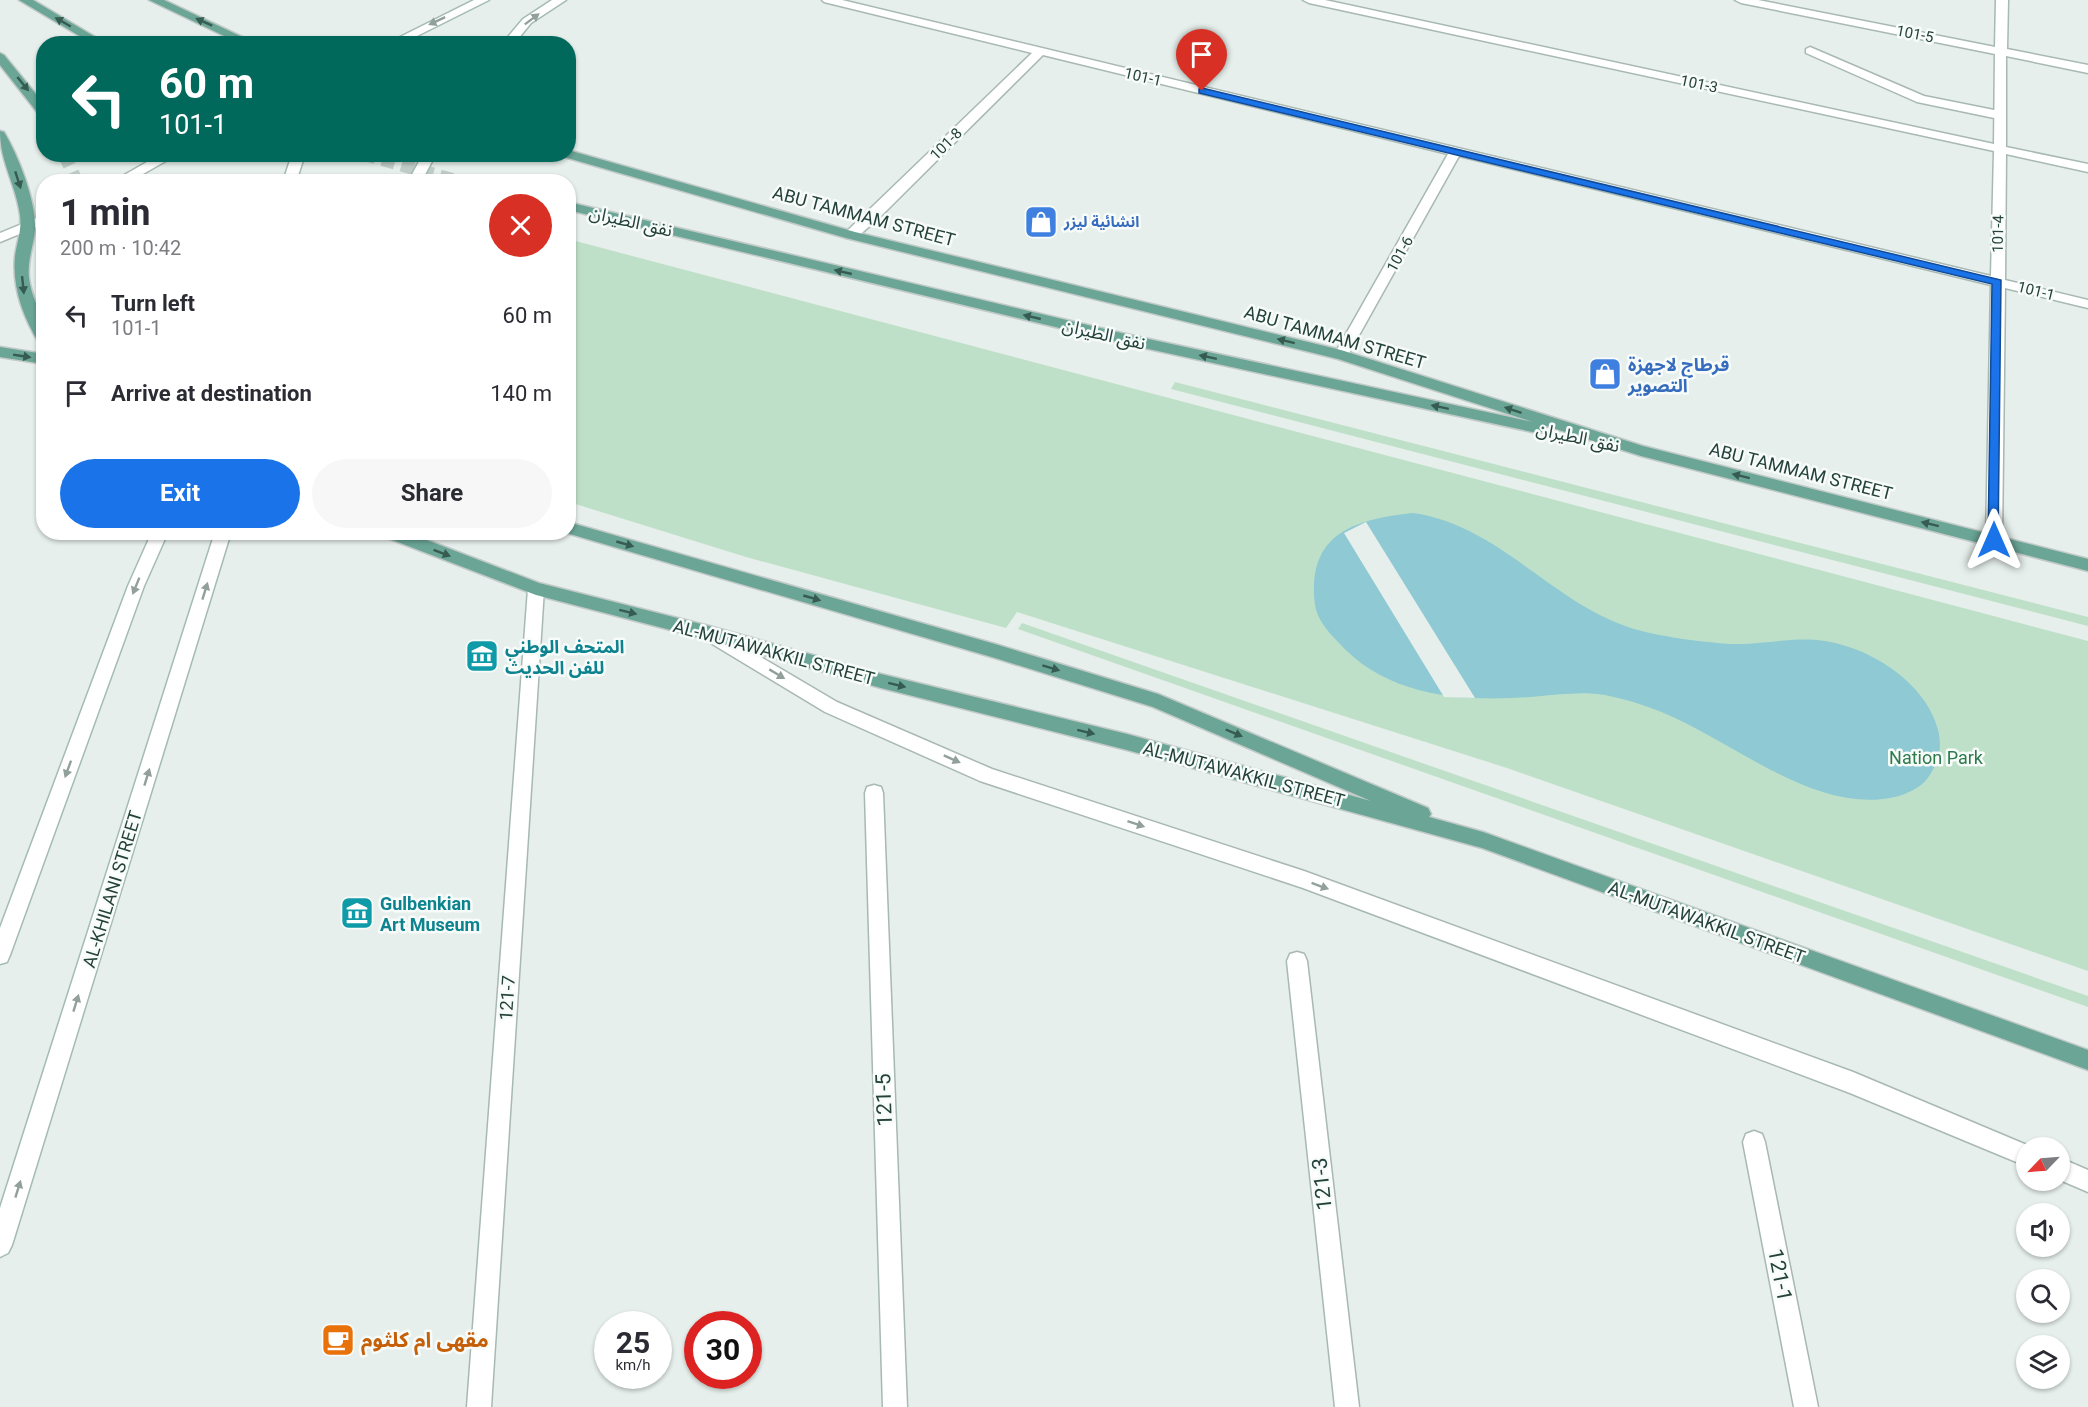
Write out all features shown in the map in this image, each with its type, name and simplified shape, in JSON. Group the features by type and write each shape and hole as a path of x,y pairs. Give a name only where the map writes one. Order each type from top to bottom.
{"main road":[{"path":"25,0 88,36"},
{"path":"155,0 234,36"},
{"path":"0,57 36,102"},
{"path":"0,135 21,190 28,227 22,255 22,288 36,328"},
{"name":"ABU TAMMAM STREET","path":"576,156 850,235 1341,355 1641,451 2088,565"},
{"name":"نفق الطيران","path":"576,208 1130,340 1641,451"},
{"path":"0,352 36,358"},
{"path":"576,530 1158,700 1483,840"},
{"name":"AL-MUTAWAKKIL STREET","path":"408,540 536,589 709,633 881,681 1127,742 1483,840 2088,1060"}],"street":[{"path":"408,36 483,0"},
{"path":"514,36 527,21 560,0"},
{"name":"101-1","path":"828,0 2088,304"},
{"name":"101-3","path":"1309,0 2088,168"},
{"name":"101-5","path":"1741,0 2088,69"},
{"name":"101-4","path":"1994,540 2002,0"},
{"path":"1810,51 1921,99 1999,115"},
{"name":"101-8","path":"850,235 875,214 1040,52"},
{"name":"101-6","path":"1341,355 1456,152"},
{"path":"133,174 157,162"},
{"path":"0,238 36,223"},
{"path":"0,955 136,586 156,540"},
{"name":"AL-KHILANI STREET","path":"0,1245 221,540"},
{"name":"121-7","path":"479,1407 536,589"},
{"path":"709,633 831,706 987,775 1315,884 1853,1083 2016,1151"},
{"name":"121-5","path":"874,793 895,1407"},
{"name":"121-3","path":"1297,961 1347,1407"},
{"name":"121-1","path":"1754,1142 1806,1407"},
{"path":"2070,1173 2088,1180"}],"green space":[{"name":"Nation Park","path":"576,241 2088,641 2088,971 1507,768 1017,612 1006,628 746,557 576,504"},
{"path":"1175,382 2088,617 2088,626 1171,389"},
{"path":"1022,623 2088,996 2088,1007 1018,629"}],"water":[{"path":"1413,513 1443,520 1471,532 1498,547 1573,599 1600,615 1628,627 1667,636 1727,644 1820,640 1863,652 1904,678 1915,689 1933,715 1938,730 1940,750 1934,768 1921,785 1895,797 1863,800 1832,795 1800,784 1769,769 1677,719 1627,700 1586,693 1505,698 1453,696 1402,685 1379,674 1358,660 1327,630 1316,610 1315,572 1320,556 1338,535 1358,524"}],"pier":[{"path":"1366,522 1475,698 1444,697 1344,533"}],"tunnel":[{"path":"68,162 73,174"},
{"path":"391,162 433,174"}],"place":[{"name":"انشائية ليزر","path":"1041,222"},
{"name":"قرطاج لاجهزة التصوير","path":"1605,374"},
{"name":"المتحف الوطني للفن الحديث","path":"482,656"},
{"name":"Gulbenkian Art Museum","path":"357,913"},
{"name":"مقهى ام كلثوم","path":"338,1340"}],"route":[{"path":"1202,91 1997,282 1994,540"}]}
